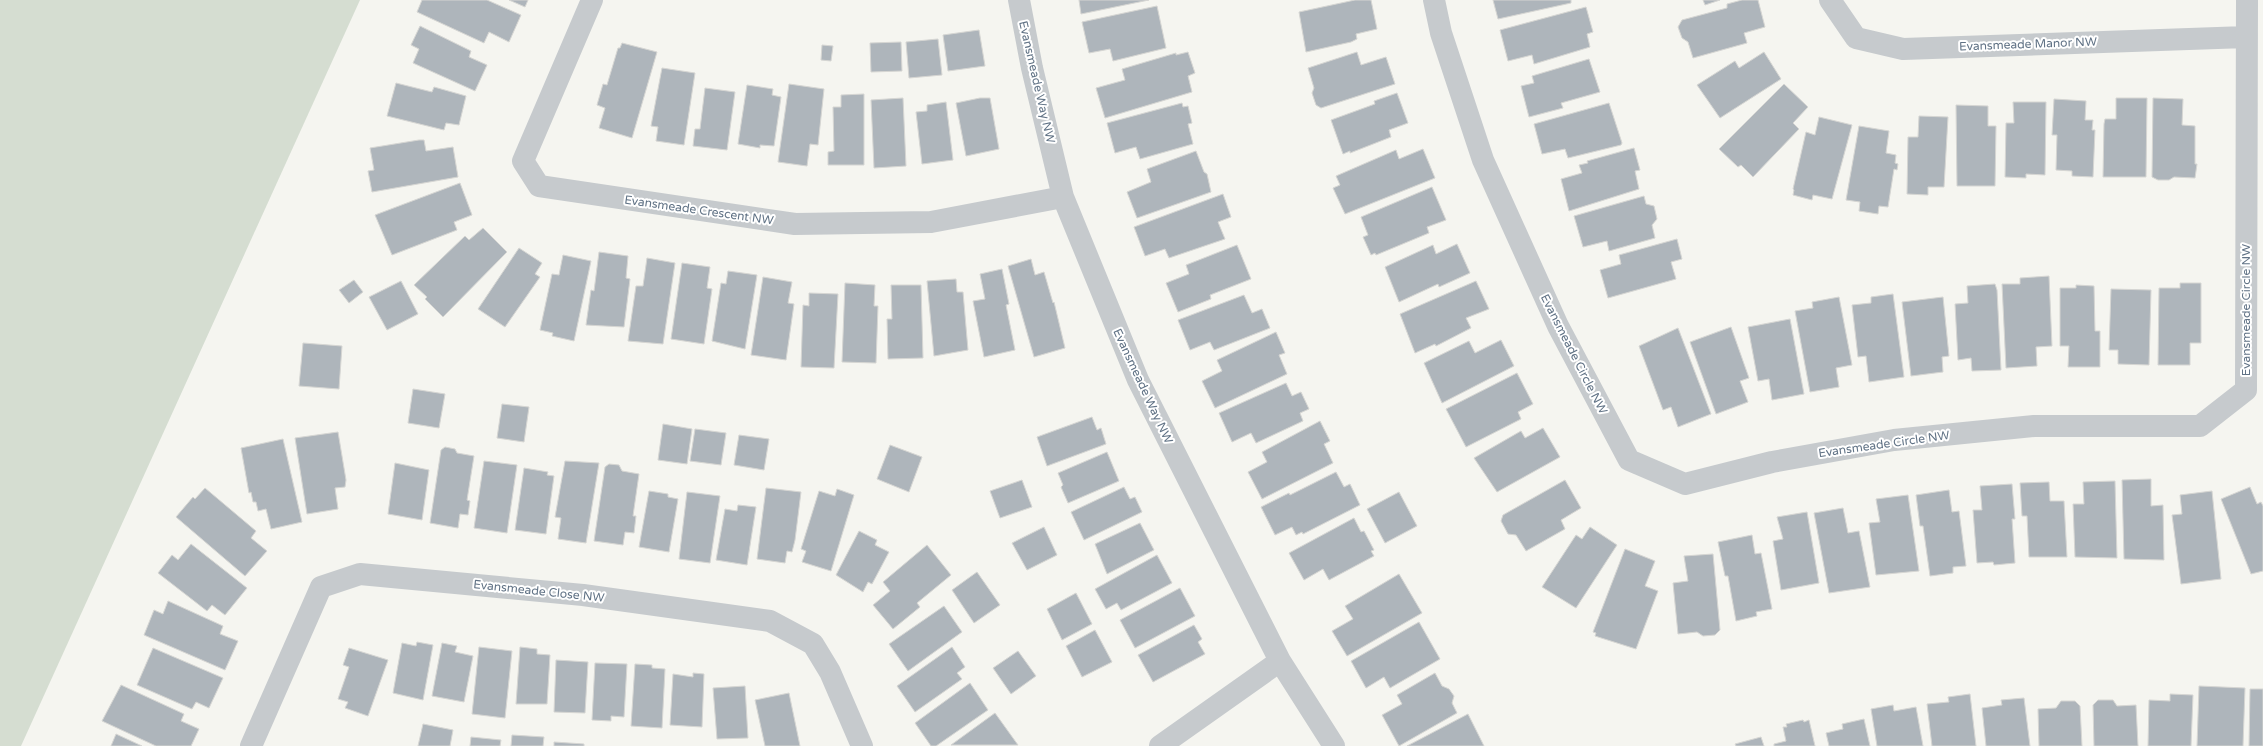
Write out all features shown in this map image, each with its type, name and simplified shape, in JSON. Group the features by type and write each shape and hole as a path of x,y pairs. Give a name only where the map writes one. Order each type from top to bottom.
{"street":[{"name":"Evansmeade Crescent NW","path":"592,0 523,161 539,186 795,224 931,222 1063,197"},
{"name":"Evansmeade Way NW","path":"1019,0 1032,68 1063,197 1138,380 1280,661 1334,746"},
{"name":"Evansmeade Circle NW","path":"1434,0 1441,33 1483,160 1558,326 1629,460 1685,484 1772,462 1894,440 2034,426 2200,426 2246,390 2247,0"},
{"name":"Evansmeade Manor NW","path":"1830,0 1856,38 1903,48 2246,37"},
{"name":"Evansmeade Close NW","path":"251,746 321,587 360,574 583,595 770,621 813,644 830,672 862,746"},
{"path":"1160,746 1280,661"}],"shaded area":[{"path":"0,0 360,0 21,746 0,746"}],"building":[{"path":"422,0 487,0 521,15 509,42 489,32 484,43 417,12"},
{"path":"509,0 528,0 525,7"},
{"path":"1079,0 1149,0 1081,14"},
{"path":"1355,0 1371,0 1377,29 1356,34 1357,39 1351,42 1306,52 1299,12"},
{"path":"1493,0 1571,0 1571,3 1498,19"},
{"path":"1703,0 1720,0 1705,5"},
{"path":"1742,0 1758,0 1765,27 1744,33 1747,43 1693,58 1688,42 1682,38 1678,27 1682,20 1727,8 1727,4"},
{"path":"1157,6 1166,48 1113,61 1110,49 1089,53 1082,22"},
{"path":"1586,7 1593,32 1587,34 1590,47 1534,64 1532,55 1508,61 1500,30"},
{"path":"420,26 471,51 469,57 487,65 475,91 413,63 419,49 411,45"},
{"path":"979,30 985,66 948,71 943,35"},
{"path":"938,39 942,75 909,78 906,42"},
{"path":"901,42 902,71 871,72 870,43"},
{"path":"622,43 657,52 632,138 599,128 605,108 597,105 603,84 607,85 618,48 620,48"},
{"path":"822,45 833,46 831,61 821,60"},
{"path":"1188,52 1195,73 1188,76 1192,92 1105,118 1096,88 1125,80 1122,69 1176,53 1176,55"},
{"path":"1357,52 1361,65 1386,57 1395,84 1321,108 1316,105 1312,93 1314,88 1308,68"},
{"path":"1764,52 1781,79 1720,118 1697,85 1735,61 1739,68"},
{"path":"1589,59 1600,92 1561,103 1563,108 1529,117 1521,86 1534,83 1532,76"},
{"path":"662,68 695,73 684,145 656,141 658,127 651,126"},
{"path":"396,83 432,92 434,87 466,96 459,125 446,123 444,130 387,116"},
{"path":"789,84 824,89 818,145 810,144 807,166 778,162"},
{"path":"1784,84 1808,107 1793,123 1799,129 1753,177 1741,165 1738,167 1719,149"},
{"path":"747,85 773,89 772,95 781,97 774,146 760,145 760,148 738,144"},
{"path":"705,88 735,92 727,150 693,146 695,129 700,129"},
{"path":"1397,93 1408,123 1389,130 1391,137 1350,153 1350,151 1343,154 1331,120 1375,104 1374,101"},
{"path":"864,94 864,165 828,165 828,152 834,151 833,107 841,107 841,95"},
{"path":"903,98 906,166 874,168 871,100"},
{"path":"980,98 990,98 999,149 966,156 956,103"},
{"path":"2116,98 2147,98 2146,177 2103,177 2104,124 2105,119 2116,119"},
{"path":"2153,98 2183,99 2182,125 2195,126 2195,164 2197,164 2195,178 2174,177 2169,180 2158,180 2152,177"},
{"path":"2054,99 2086,101 2085,120 2093,120 2092,130 2095,130 2093,177 2072,176 2072,171 2056,170 2057,135 2052,135"},
{"path":"946,102 953,160 922,164 916,112 927,111 927,105"},
{"path":"2013,102 2046,102 2045,175 2026,174 2026,178 2005,177 2006,123 2014,123"},
{"path":"1182,103 1183,107 1188,106 1192,123 1188,124 1193,144 1140,159 1136,147 1115,153 1107,123"},
{"path":"1609,103 1622,143 1621,145 1568,158 1565,149 1542,154 1534,124"},
{"path":"1956,105 1988,106 1988,126 1996,126 1995,186 1957,186"},
{"path":"1919,116 1948,117 1944,187 1928,187 1928,195 1907,194 1908,137 1918,137"},
{"path":"1819,117 1852,125 1832,199 1813,195 1812,200 1793,195 1793,189 1806,132 1815,135"},
{"path":"1859,126 1889,131 1886,153 1896,155 1895,163 1898,164 1897,170 1894,169 1888,207 1879,206 1878,214 1859,211 1860,202 1846,200"},
{"path":"424,140 426,151 453,147 458,177 372,192 368,171 374,170 370,148"},
{"path":"1634,148 1640,170 1635,171 1639,189 1569,211 1561,179 1582,173 1579,165 1588,163 1587,161"},
{"path":"1423,149 1435,178 1345,214 1333,188 1340,185 1336,176 1396,150 1399,159"},
{"path":"1196,151 1204,172 1207,174 1211,192 1137,218 1127,192 1151,182 1147,169"},
{"path":"460,183 472,215 454,222 457,230 392,255 375,215"},
{"path":"1432,187 1446,220 1427,227 1429,233 1376,255 1375,253 1371,255 1363,237 1368,235 1361,217"},
{"path":"1223,194 1231,217 1218,222 1225,239 1169,258 1165,249 1145,256 1134,227"},
{"path":"1644,196 1646,204 1654,206 1657,219 1652,225 1655,238 1609,251 1607,241 1583,247 1574,216"},
{"path":"483,228 507,252 443,317 425,299 427,297 414,285 465,236 469,240"},
{"path":"1677,239 1682,259 1671,262 1676,279 1608,298 1600,270 1621,264 1619,255"},
{"path":"1457,244 1470,273 1439,287 1438,284 1399,302 1385,267 1433,245 1436,254"},
{"path":"1237,245 1251,279 1210,295 1211,299 1178,312 1166,283 1189,274 1186,265"},
{"path":"519,248 542,263 535,274 540,277 505,327 478,309"},
{"path":"599,252 628,256 626,278 630,279 624,327 586,325 591,290 594,291"},
{"path":"563,255 591,261 574,341 552,336 553,333 540,330 552,274 559,275"},
{"path":"647,258 675,263 663,344 628,341 636,286 643,286"},
{"path":"1031,259 1035,275 1044,272 1053,303 1054,302 1065,348 1034,357 1008,266"},
{"path":"682,263 710,267 707,288 712,289 704,344 671,339"},
{"path":"1002,269 1009,304 1006,305 1015,350 984,357 973,301 985,299 980,274"},
{"path":"728,271 757,275 745,349 712,341 721,283 726,284"},
{"path":"2049,276 2052,346 2036,347 2037,366 2006,368 2002,284 2020,284 2020,278"},
{"path":"763,277 792,282 788,303 794,304 786,360 751,355"},
{"path":"956,279 957,292 963,292 968,350 934,356 927,281"},
{"path":"354,280 363,292 349,303 339,290"},
{"path":"401,281 418,314 387,330 369,297"},
{"path":"1476,281 1489,309 1466,318 1471,328 1436,346 1435,344 1415,353 1400,314"},
{"path":"845,283 875,285 874,306 878,306 876,363 842,362"},
{"path":"2180,283 2201,283 2201,343 2190,343 2190,365 2158,365 2159,288 2180,288"},
{"path":"1995,284 1997,290 2001,370 1972,371 1971,358 1958,360 1955,304 1968,303 1967,286"},
{"path":"891,285 921,285 923,358 888,359 887,319 892,319"},
{"path":"2076,285 2094,286 2095,331 2100,331 2100,367 2068,367 2069,346 2060,346 2060,288 2076,288"},
{"path":"2111,289 2151,290 2149,365 2118,364 2118,350 2109,350"},
{"path":"809,293 838,294 834,368 801,367 803,305 809,306"},
{"path":"1893,294 1904,377 1869,382 1866,356 1858,357 1852,305 1871,303 1871,297"},
{"path":"1244,295 1252,313 1262,309 1270,328 1214,350 1210,342 1190,350 1178,320"},
{"path":"1839,297 1852,365 1836,368 1839,387 1810,392 1795,311 1813,308 1812,302"},
{"path":"1943,297 1949,356 1942,357 1943,372 1911,376 1902,302"},
{"path":"1790,319 1804,394 1772,400 1769,379 1758,381 1748,327"},
{"path":"1731,327 1749,378 1740,381 1748,402 1716,414 1690,342"},
{"path":"1678,328 1711,414 1678,427 1671,407 1663,410 1639,346"},
{"path":"1276,332 1285,353 1279,355 1287,374 1215,408 1202,381 1222,371 1217,360"},
{"path":"1501,340 1514,366 1442,403 1424,363 1469,341 1475,353"},
{"path":"303,343 342,346 339,389 299,386"},
{"path":"1517,373 1533,404 1518,412 1521,419 1466,447 1446,409"},
{"path":"1286,383 1292,396 1301,392 1309,409 1300,413 1303,421 1256,443 1251,433 1232,442 1219,413"},
{"path":"413,389 445,394 439,428 408,423"},
{"path":"502,404 529,407 524,442 497,438"},
{"path":"1092,417 1097,430 1101,428 1106,444 1047,466 1037,437"},
{"path":"1320,421 1330,441 1324,444 1333,463 1262,499 1248,472 1267,462 1262,452"},
{"path":"663,424 692,429 687,464 658,460"},
{"path":"1543,428 1560,457 1497,492 1474,458 1521,431 1525,438"},
{"path":"695,429 726,433 721,465 690,461"},
{"path":"338,432 346,480 345,487 335,488 338,509 307,514 295,438"},
{"path":"739,435 769,439 764,470 734,465"},
{"path":"283,439 302,522 271,529 266,509 258,511 256,502 253,502 251,492 249,493 241,448"},
{"path":"890,445 922,457 909,492 877,479"},
{"path":"445,447 455,449 457,453 474,456 467,500 470,501 468,515 460,514 458,528 430,523 441,450"},
{"path":"1107,452 1119,481 1068,503 1061,487 1063,485 1058,473"},
{"path":"484,461 517,465 507,533 474,528"},
{"path":"565,461 599,463 586,543 558,539 561,518 555,517"},
{"path":"395,463 429,470 422,520 388,514"},
{"path":"609,464 619,465 622,471 639,474 633,516 636,516 634,533 625,532 623,545 594,541 605,467"},
{"path":"524,468 548,472 547,475 554,476 546,534 515,530"},
{"path":"1336,472 1344,487 1350,484 1360,505 1303,534 1302,532 1296,535 1292,527 1275,535 1261,507 1289,493 1290,495"},
{"path":"2151,479 2151,506 2163,505 2164,560 2124,559 2122,480"},
{"path":"1022,480 1032,507 1000,518 990,491"},
{"path":"1565,480 1581,508 1561,520 1565,529 1526,551 1516,535 1508,534 1501,521 1503,515"},
{"path":"2115,481 2117,558 2075,557 2073,504 2084,504 2083,482"},
{"path":"2049,482 2050,501 2064,501 2067,557 2029,557 2027,516 2022,516 2020,483"},
{"path":"2012,484 2015,519 2012,519 2015,563 1994,565 1993,562 1977,563 1973,510 1982,510 1980,486"},
{"path":"1124,487 1130,499 1135,497 1142,512 1084,540 1071,512"},
{"path":"2250,487 2257,504 2261,502 2263,506 2263,571 2251,574 2221,499"},
{"path":"205,488 256,531 251,538 267,551 245,576 176,517 193,497 195,499"},
{"path":"766,488 801,492 795,540 792,552 787,551 785,563 757,559"},
{"path":"837,489 854,495 831,571 802,562 806,551 801,549 819,491 835,496"},
{"path":"1949,490 1952,512 1959,511 1966,566 1953,567 1953,573 1930,576 1923,526 1920,526 1916,495"},
{"path":"649,491 668,494 668,497 678,499 669,552 639,547"},
{"path":"2212,491 2221,579 2181,584 2172,515 2182,514 2180,495"},
{"path":"687,492 720,496 710,563 679,559"},
{"path":"1399,492 1417,526 1385,543 1367,509"},
{"path":"1908,495 1919,571 1876,575 1869,523 1880,522 1876,499"},
{"path":"738,505 756,507 747,565 716,560 725,509 737,511"},
{"path":"1843,508 1848,533 1859,531 1870,587 1829,593 1814,513"},
{"path":"1807,512 1819,583 1781,590 1773,541 1783,539 1777,517"},
{"path":"1354,518 1361,532 1364,531 1374,550 1371,551 1374,556 1329,580 1323,569 1304,580 1289,553"},
{"path":"1140,523 1154,550 1107,574 1095,544"},
{"path":"1044,527 1057,555 1027,570 1012,543"},
{"path":"1590,527 1617,545 1576,608 1542,587 1576,535 1582,539"},
{"path":"859,531 877,540 875,545 889,552 872,584 868,582 863,592 836,575"},
{"path":"1752,535 1755,554 1761,553 1772,609 1756,612 1757,616 1736,621 1728,576 1725,576 1718,542"},
{"path":"191,544 247,588 225,615 212,605 207,611 158,573 172,555 178,560"},
{"path":"927,545 951,575 917,603 920,607 893,629 873,605 890,591 883,582"},
{"path":"1625,549 1655,561 1645,586 1658,591 1636,649 1595,636 1596,633 1593,632"},
{"path":"1713,554 1720,630 1715,635 1703,636 1697,632 1678,634 1673,583 1688,581 1684,556"},
{"path":"1157,555 1172,583 1121,610 1117,603 1106,609 1095,589"},
{"path":"977,572 1000,605 974,623 952,590"},
{"path":"1399,574 1422,613 1347,656 1332,631 1353,619 1345,606"},
{"path":"1180,588 1195,616 1135,648 1120,620"},
{"path":"1076,593 1092,624 1062,640 1047,609"},
{"path":"168,601 223,626 220,634 238,641 225,670 144,635 154,610 163,614"},
{"path":"944,606 962,632 908,671 889,644"},
{"path":"1419,622 1440,659 1390,688 1384,677 1366,688 1351,661"},
{"path":"1194,625 1202,639 1198,642 1205,654 1153,682 1138,655"},
{"path":"1095,630 1112,662 1082,677 1066,646"},
{"path":"417,642 433,645 423,700 393,693 402,643 416,646"},
{"path":"442,643 457,646 455,652 473,656 464,702 432,696"},
{"path":"479,647 512,651 505,718 472,714"},
{"path":"520,647 537,649 537,654 550,655 547,704 516,704"},
{"path":"952,647 965,667 957,673 962,679 915,712 897,686"},
{"path":"153,648 223,678 209,708 196,702 192,709 137,685"},
{"path":"349,648 388,660 368,716 345,708 348,702 338,699 349,667 343,665"},
{"path":"1018,651 1036,676 1011,694 993,668"},
{"path":"556,660 588,662 585,713 554,712"},
{"path":"595,663 627,664 624,717 611,716 611,721 592,720"},
{"path":"635,664 652,665 652,668 665,669 662,728 631,726"},
{"path":"693,673 704,674 702,727 670,725 673,674 693,677"},
{"path":"1435,673 1442,686 1449,689 1454,696 1452,703 1457,713 1399,746 1382,715 1402,704 1397,695"},
{"path":"970,683 988,710 936,746 931,746 915,723"},
{"path":"121,685 184,714 181,721 199,729 191,746 156,746 102,721"},
{"path":"745,686 748,738 717,739 713,688"},
{"path":"2199,686 2245,688 2243,746 2197,746"},
{"path":"2250,689 2263,689 2263,746 2249,746"},
{"path":"789,693 800,746 765,746 755,700"},
{"path":"1970,694 1976,746 1932,746 1927,704 1949,702 1948,697"},
{"path":"2170,694 2193,695 2191,746 2148,746 2149,700 2170,701"},
{"path":"2024,698 2030,746 1986,746 1982,708 2002,705 2001,700"},
{"path":"2098,700 2113,700 2117,706 2136,705 2138,746 2094,746 2093,705"},
{"path":"2061,701 2075,701 2080,706 2082,746 2039,746 2038,709 2056,708"},
{"path":"1893,705 1894,711 1916,707 1923,746 1877,746 1871,709"},
{"path":"995,713 1018,745 951,745"},
{"path":"1468,714 1484,746 1407,746"},
{"path":"1864,719 1870,746 1829,746 1826,733 1843,729 1842,724"},
{"path":"1803,720 1804,722 1809,720 1815,746 1774,746 1774,744 1786,741 1783,727 1787,727 1786,724"},
{"path":"423,724 453,730 450,746 418,746"},
{"path":"116,734 142,746 111,746"},
{"path":"512,735 544,737 543,746 511,746"},
{"path":"471,737 501,740 500,746 470,746"},
{"path":"1761,737 1764,746 1736,746 1735,744"},
{"path":"554,742 584,744 584,746 554,746"}]}
